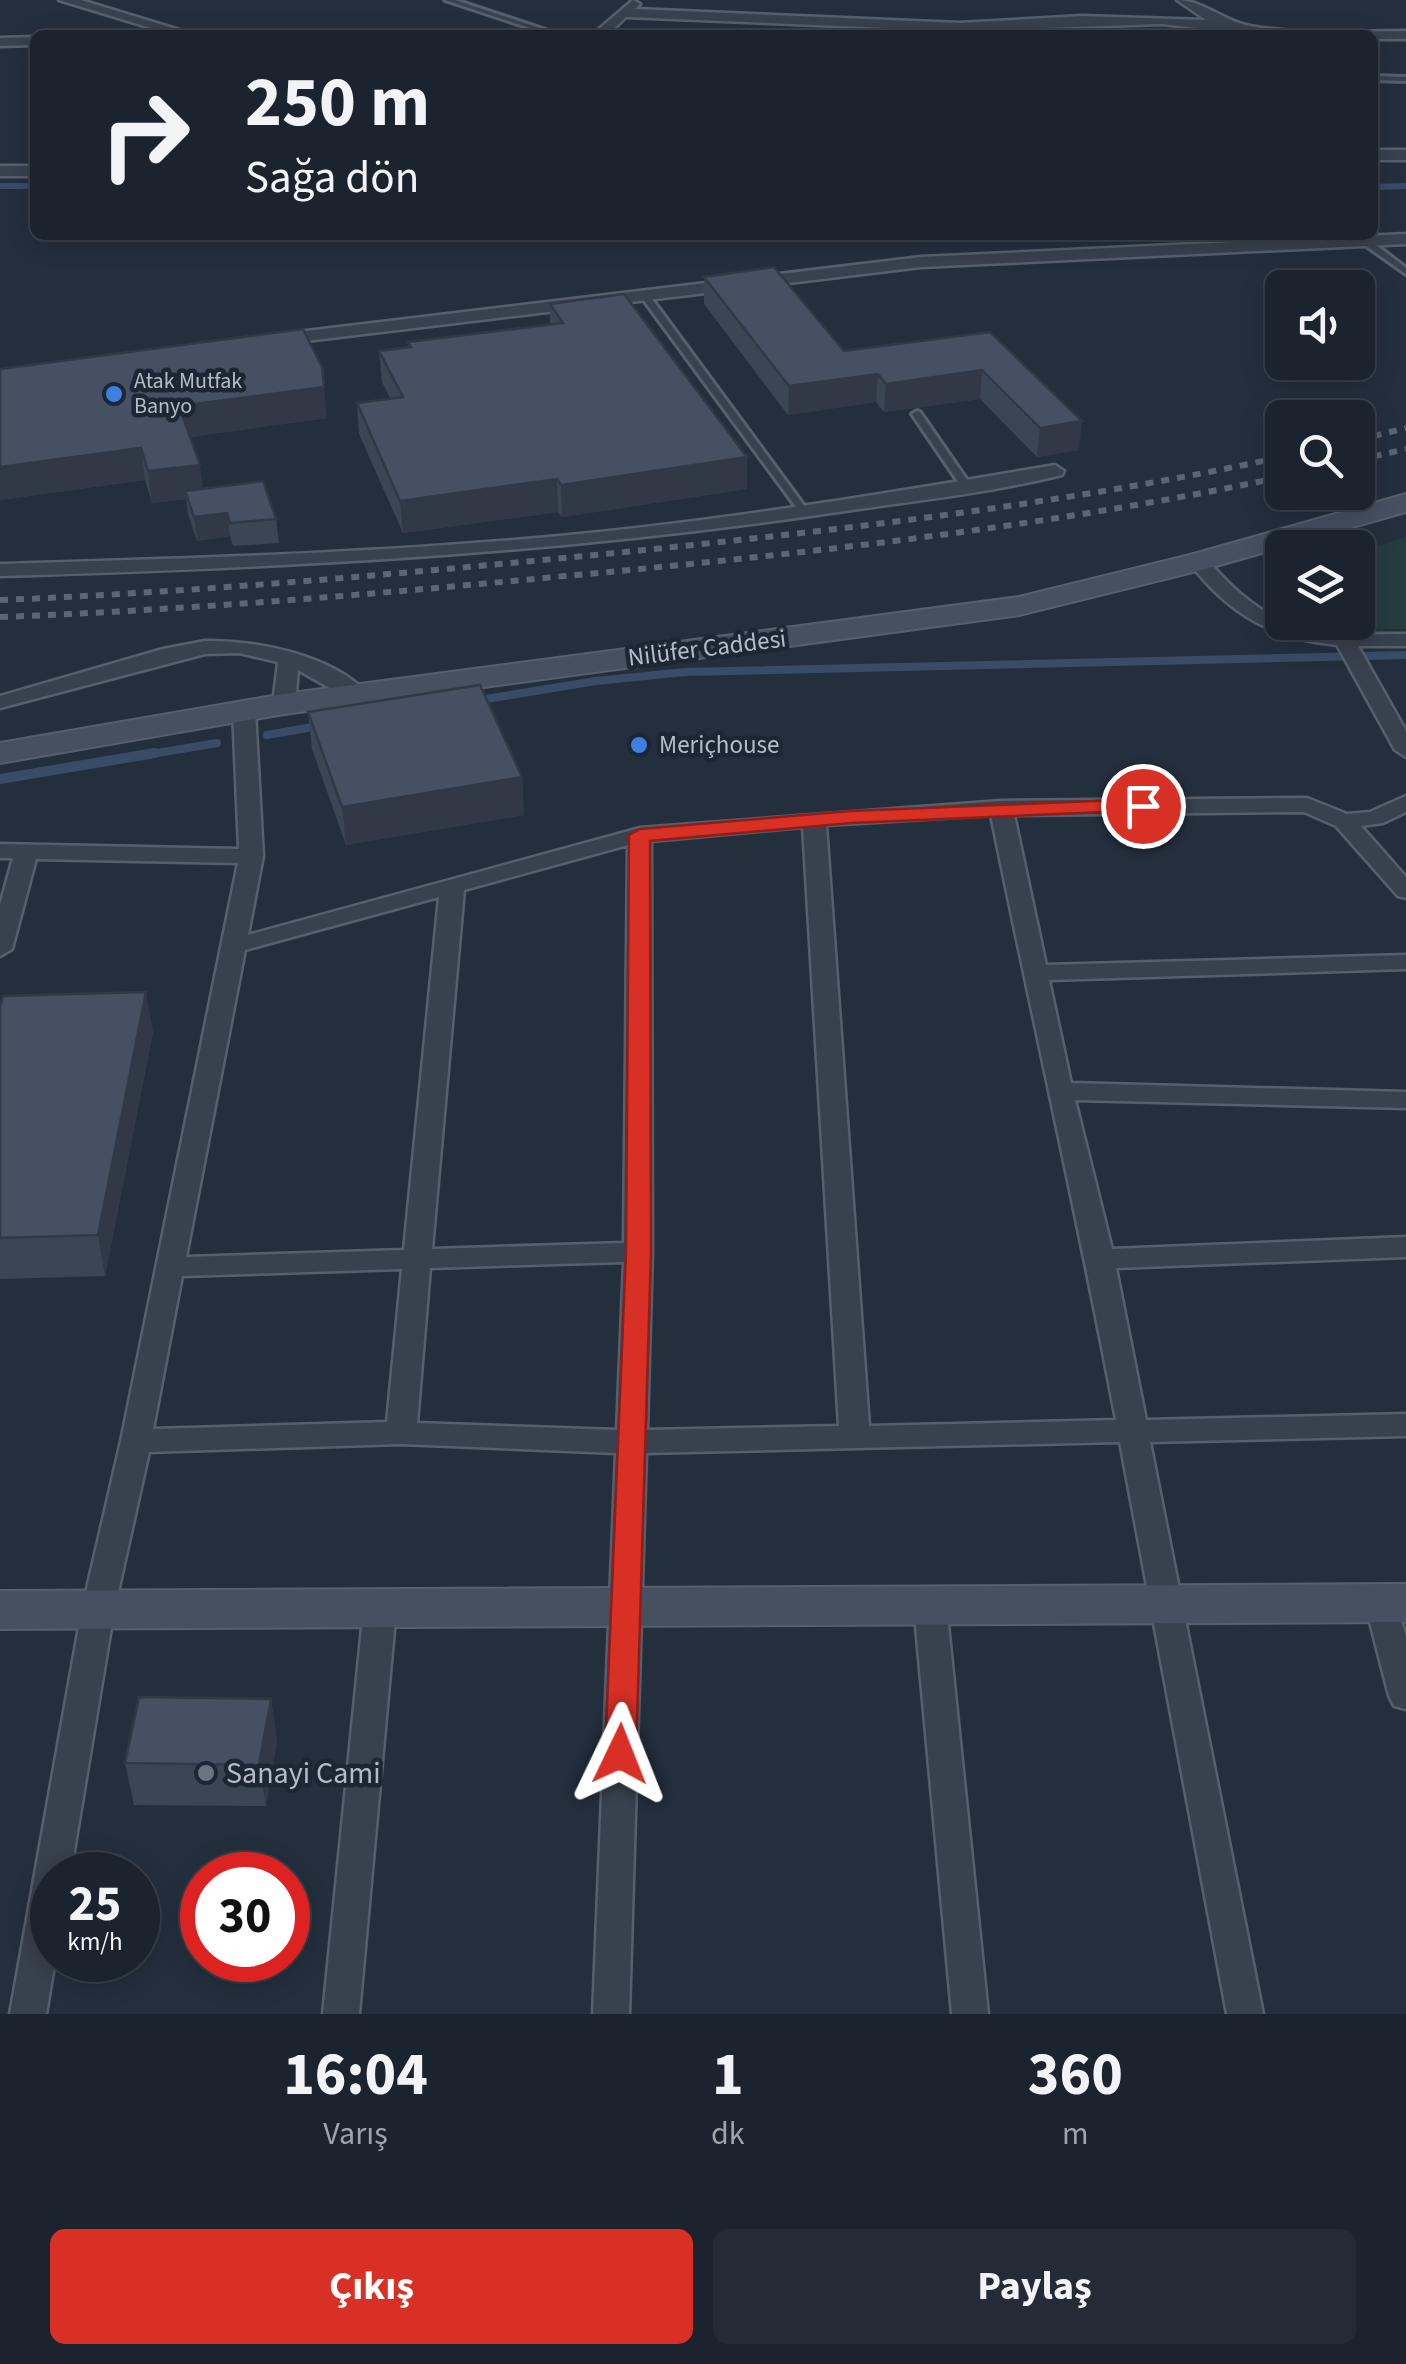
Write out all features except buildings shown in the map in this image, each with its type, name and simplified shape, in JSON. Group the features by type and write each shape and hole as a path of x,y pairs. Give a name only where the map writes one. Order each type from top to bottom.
{"main road":[{"name":"Nilüfer Caddesi","path":"0,753 284,704 1019,606 1199,562 1406,503"},
{"path":"0,1610 1394,1603"}],"street":[{"path":"66,0 171,30"},
{"path":"605,30 636,0"},
{"path":"1184,0 1231,26"},
{"path":"624,14 960,27 1082,20 1258,30"},
{"path":"1378,35 1406,35"},
{"path":"0,42 30,41"},
{"path":"1378,155 1406,156"},
{"path":"0,171 30,171"},
{"path":"255,342 921,262 1406,239"},
{"path":"0,570 199,565 523,545 805,514 1055,471"},
{"path":"1199,562 1247,614 1297,636 1349,651 1406,640"},
{"path":"0,702 53,692 188,652 246,648 290,659 358,694"},
{"path":"1349,651 1406,750"},
{"path":"284,704 290,659"},
{"path":"28,2014 98,1610 136,1440 251,856 244,711"},
{"path":"233,946 640,835 1001,808 1285,803 1318,808 1344,821 1406,890"},
{"path":"1344,821 1375,818 1406,803"},
{"path":"1001,808 1100,1260 1245,2014"},
{"path":"814,819 855,1438"},
{"path":"611,2014 638,1252 640,835"},
{"path":"0,949 26,850"},
{"path":"0,852 251,856"},
{"path":"401,1433 452,888"},
{"path":"1037,973 1406,962"},
{"path":"1060,1091 1406,1100"},
{"path":"1100,1260 1406,1247"},
{"path":"168,1267 638,1252"},
{"path":"136,1440 401,1433 630,1442 1406,1425"},
{"path":"1394,1603 1406,1696"},
{"path":"930,1605 970,2014"},
{"path":"341,2014 380,1608"}],"lane":[{"path":"448,0 542,30"},
{"path":"1378,78 1406,79"},
{"path":"1368,243 1406,272"},
{"path":"646,297 805,514"},
{"path":"917,414 966,486"}],"green space":[{"path":"1406,537 1406,629 1375,629 1375,547"}],"waterway":[{"path":"0,186 30,186"},
{"path":"1378,187 1406,186"},
{"path":"474,701 596,681 685,672 1406,655"},
{"path":"267,735 319,726"},
{"path":"140,756 217,743"},
{"path":"0,779 155,753"}],"railway":[{"path":"1375,436 1406,428"},
{"path":"1375,456 1406,449"},
{"path":"0,600 298,582 767,537 1111,490 1265,460"},
{"path":"0,617 283,601 745,558 1015,524 1265,480"}],"place":[{"name":"Atak Mutfak Banyo","path":"114,394"},
{"name":"Meriçhouse","path":"639,745"},
{"name":"Sanayi Cami","path":"206,1773"}],"route":[{"path":"620,1754 638,1252 640,835 1001,808 1143,806"}]}
